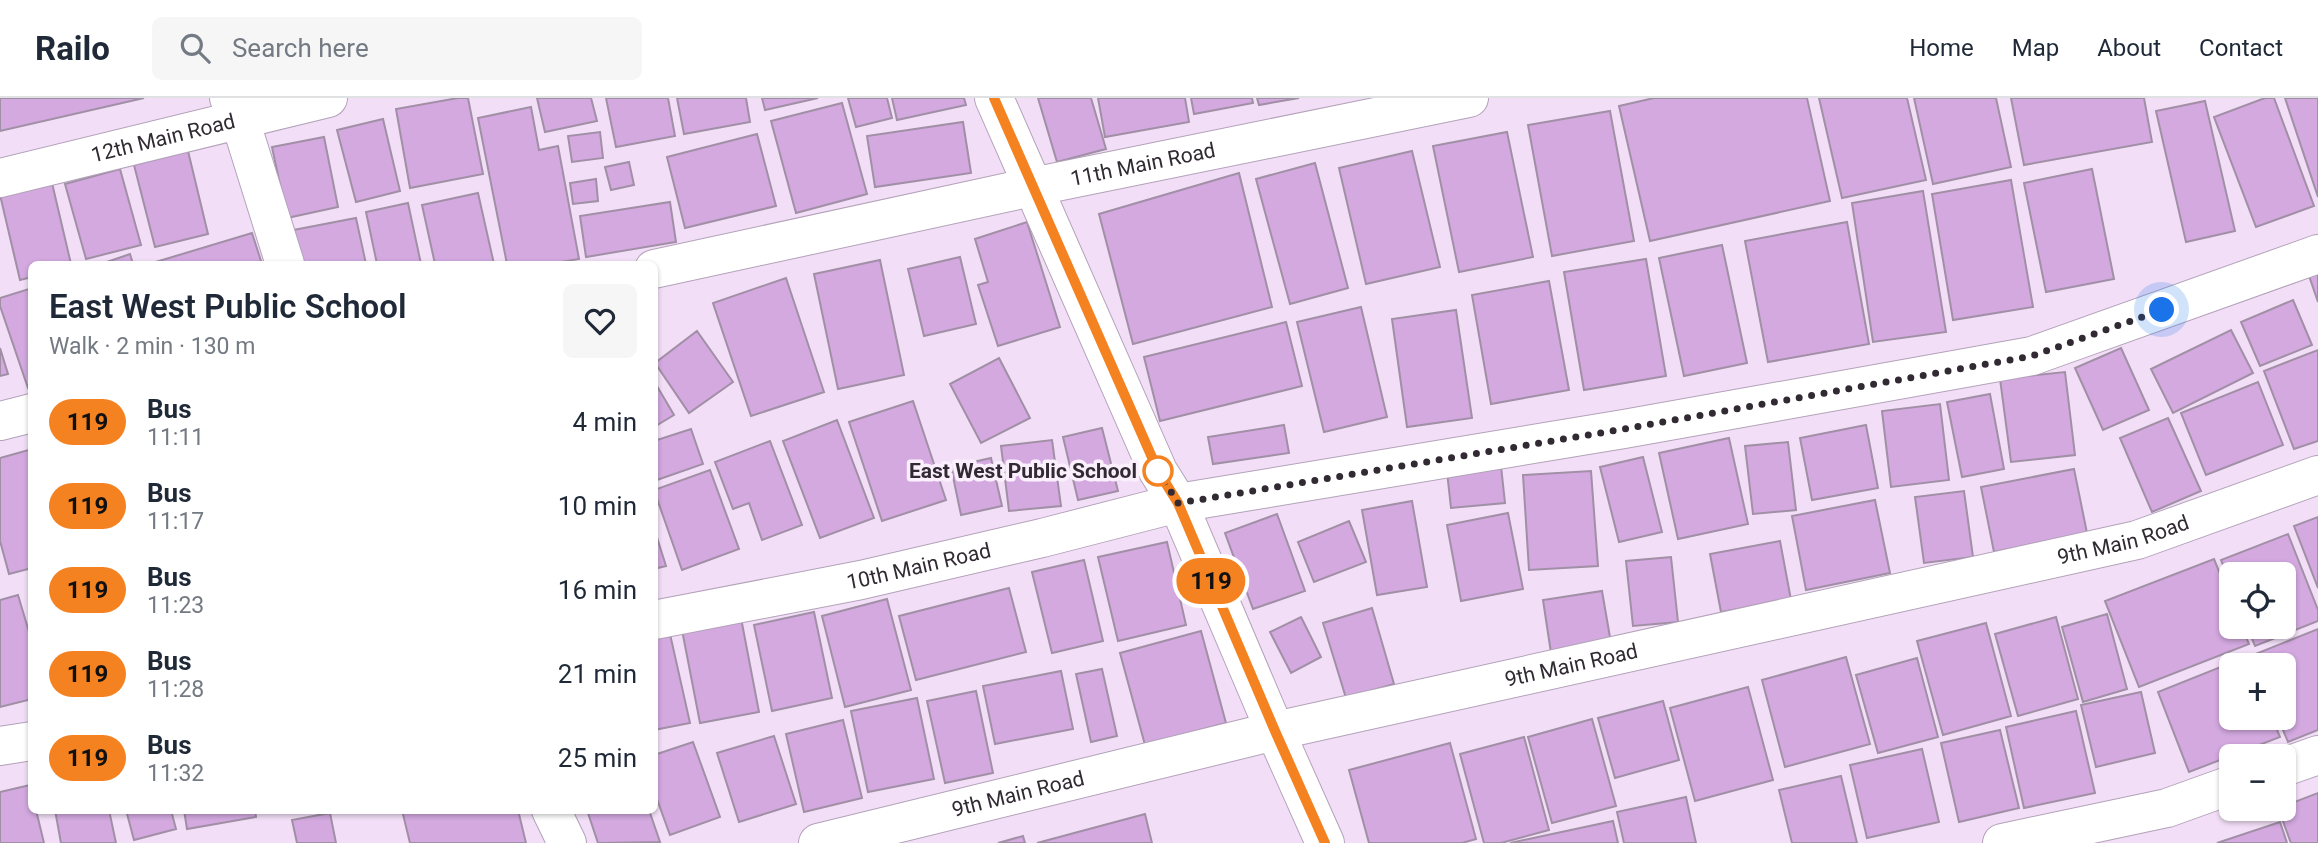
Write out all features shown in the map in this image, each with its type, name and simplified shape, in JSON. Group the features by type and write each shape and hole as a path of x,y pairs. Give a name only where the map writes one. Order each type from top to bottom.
{"street":[{"name":"12th Main Road","path":"0,178 234,109 328,98"},
{"path":"994,98 1158,471 1178,503 1325,843"},
{"name":"11th Main Road","path":"658,268 1032,187 1469,98"},
{"path":"234,109 284,261"},
{"name":"10th Main Road","path":"658,619 861,580 1178,503 1624,429 2032,356 2318,254"},
{"path":"0,421 28,414"},
{"name":"9th Main Road","path":"818,843 1275,731 2137,540 2318,475"},
{"path":"0,747 28,742"},
{"path":"2296,763 2318,755"},
{"path":"2002,843 2167,807 2219,789"},
{"path":"553,814 567,843"}],"building":[{"path":"0,98 144,98 0,131"},
{"path":"468,98 483,174 410,188 396,109"},
{"path":"537,98 591,98 597,121 545,132"},
{"path":"606,98 668,98 675,136 616,147"},
{"path":"677,98 746,98 750,122 684,134"},
{"path":"762,98 818,98 765,110"},
{"path":"848,98 887,98 892,118 856,127"},
{"path":"892,98 964,98 966,105 897,120"},
{"path":"1038,98 1091,98 1106,149 1057,162"},
{"path":"1098,98 1185,98 1189,122 1105,137"},
{"path":"1191,98 1252,98 1253,103 1194,114"},
{"path":"1257,98 1299,98 1259,105"},
{"path":"1654,98 1807,98 1830,201 1650,241 1619,106"},
{"path":"1819,98 1907,98 1926,180 1842,198"},
{"path":"1914,98 1996,98 2011,167 1933,184"},
{"path":"2011,98 2144,98 2152,142 2024,165"},
{"path":"2265,98 2274,98 2314,206 2256,227 2214,117"},
{"path":"2285,98 2318,98 2318,197"},
{"path":"2205,101 2235,231 2186,242 2156,111"},
{"path":"842,103 867,194 796,213 771,121"},
{"path":"531,107 539,150 558,146 579,259 506,261 478,118"},
{"path":"1610,111 1634,241 1552,256 1528,125"},
{"path":"383,119 400,191 356,202 337,130"},
{"path":"963,122 971,173 875,187 867,136"},
{"path":"600,132 603,158 572,162 568,136"},
{"path":"1507,132 1533,257 1459,272 1433,146"},
{"path":"757,134 776,206 685,228 667,157"},
{"path":"324,137 338,207 287,218 272,147"},
{"path":"188,151 208,234 155,247 134,165"},
{"path":"1412,151 1440,267 1366,284 1339,168"},
{"path":"629,162 634,185 611,190 605,167"},
{"path":"1315,163 1348,288 1290,304 1256,179"},
{"path":"120,169 141,245 86,259 65,184"},
{"path":"2092,169 2114,279 2046,292 2024,183"},
{"path":"1239,173 1272,307 1133,344 1099,214"},
{"path":"596,179 598,201 573,204 570,183"},
{"path":"2011,180 2033,307 1953,320 1932,194"},
{"path":"52,183 70,261 28,261 28,278 20,280 0,195"},
{"path":"1923,191 1946,332 1873,342 1852,203"},
{"path":"478,193 493,261 434,261 422,205"},
{"path":"670,202 676,242 586,257 580,216"},
{"path":"408,203 420,261 376,261 366,212"},
{"path":"356,218 365,261 294,261 288,231"},
{"path":"1027,222 1060,327 998,346 978,285 988,282 975,239"},
{"path":"1847,222 1869,344 1768,362 1745,241"},
{"path":"252,233 261,261 159,261"},
{"path":"1722,245 1747,363 1684,376 1659,258"},
{"path":"130,254 132,261 110,261"},
{"path":"960,257 976,324 924,336 908,269"},
{"path":"1646,259 1666,376 1584,390 1564,272"},
{"path":"880,260 904,375 838,389 814,274"},
{"path":"2318,270 2318,302 2308,273"},
{"path":"786,278 824,392 751,416 713,303"},
{"path":"1549,281 1569,390 1491,404 1472,295"},
{"path":"28,289 28,388 0,306 0,298"},
{"path":"2293,300 2312,345 2260,366 2241,322"},
{"path":"1361,307 1387,417 1324,432 1297,322"},
{"path":"1456,310 1472,418 1407,427 1392,319"},
{"path":"1286,322 1302,386 1160,421 1144,357"},
{"path":"2231,330 2253,373 2173,413 2151,369"},
{"path":"697,331 733,382 689,413 658,367 658,361"},
{"path":"0,348 8,374 0,376"},
{"path":"2121,348 2149,410 2103,430 2075,368"},
{"path":"2318,350 2318,441 2294,449 2264,371"},
{"path":"999,358 1030,418 981,443 950,384"},
{"path":"2065,372 2075,455 2011,462 2000,379"},
{"path":"2258,382 2283,445 2206,475 2181,413"},
{"path":"658,388 674,415 658,425"},
{"path":"1990,394 2004,469 1962,477 1947,402"},
{"path":"913,401 946,500 882,521 849,422"},
{"path":"1940,404 1949,480 1891,487 1882,411"},
{"path":"2168,418 2201,491 2152,512 2120,438"},
{"path":"837,420 874,518 820,538 783,441"},
{"path":"1284,425 1289,453 1213,464 1208,437"},
{"path":"1866,425 1878,488 1812,500 1800,438"},
{"path":"1102,428 1118,491 1078,500 1063,437"},
{"path":"691,429 703,464 658,480 658,440"},
{"path":"1729,438 1748,524 1678,539 1659,453"},
{"path":"1052,440 1061,506 1009,511 1001,446"},
{"path":"770,441 802,525 762,540 749,503 733,509 715,462"},
{"path":"1788,442 1796,510 1753,514 1745,446"},
{"path":"28,450 28,569 9,574 0,541 0,458"},
{"path":"1643,457 1662,532 1619,542 1600,467"},
{"path":"991,458 1002,506 961,515 951,467"},
{"path":"1501,466 1505,503 1451,508 1447,472"},
{"path":"2074,469 2087,533 1994,552 1981,487"},
{"path":"710,470 739,549 682,570 658,501 658,489"},
{"path":"1591,471 1598,566 1529,570 1523,475"},
{"path":"1964,491 1973,557 1924,563 1915,497"},
{"path":"1875,500 1890,573 1806,590 1792,516"},
{"path":"1412,501 1427,587 1377,595 1362,510"},
{"path":"1508,513 1523,589 1461,601 1447,525"},
{"path":"1277,514 1305,591 1253,609 1225,533"},
{"path":"2318,517 2318,588 2294,526"},
{"path":"1349,521 1366,562 1314,582 1298,542"},
{"path":"2288,534 2318,610 2318,621 2296,630 2296,562 2221,560"},
{"path":"658,541 666,566 658,568"},
{"path":"1780,541 1791,600 1721,612 1710,554"},
{"path":"1167,542 1186,625 1118,641 1098,557"},
{"path":"1671,557 1678,622 1633,626 1626,561"},
{"path":"2214,559 2219,571 2219,639 2247,639 2249,644 2219,653 2219,656 2139,687 2105,601"},
{"path":"1084,560 1103,641 1052,653 1032,572"},
{"path":"1009,588 1026,652 916,680 899,616"},
{"path":"1602,591 1611,643 1551,653 1543,600"},
{"path":"18,595 28,629 28,700 0,707 0,600"},
{"path":"887,599 911,690 845,707 822,616"},
{"path":"1372,608 1394,684 1346,698 1323,623"},
{"path":"814,612 832,698 772,711 754,625"},
{"path":"2107,614 2127,689 2083,702 2062,627"},
{"path":"1301,617 1321,657 1291,673 1270,632"},
{"path":"2056,617 2078,699 2018,716 1995,634"},
{"path":"741,618 759,712 700,723 682,630"},
{"path":"1986,623 2011,716 1943,735 1917,641"},
{"path":"2318,629 2318,730 2288,742 2283,730 2296,730 2296,653 2258,653"},
{"path":"1201,631 1226,723 1145,745 1120,653"},
{"path":"670,634 690,723 658,729 658,636"},
{"path":"2252,639 2273,639 2255,646"},
{"path":"1846,657 1870,744 1785,767 1762,680"},
{"path":"1917,658 1938,737 1878,753 1856,675"},
{"path":"2219,668 2219,730 2277,730 2280,737 2262,744 2219,744 2219,760 2189,772 2158,692"},
{"path":"1102,669 1117,736 1091,742 1076,674"},
{"path":"1061,671 1073,729 995,744 983,686"},
{"path":"1748,687 1773,780 1695,801 1670,708"},
{"path":"976,691 993,773 945,783 927,701"},
{"path":"2141,692 2155,753 2096,767 2081,705"},
{"path":"917,698 934,779 868,792 851,711"},
{"path":"1663,701 1679,760 1615,778 1598,718"},
{"path":"2076,711 2095,793 2024,808 2006,727"},
{"path":"1592,719 1616,806 1552,823 1528,737"},
{"path":"843,720 862,798 804,812 786,734"},
{"path":"2000,730 2019,808 1959,822 1941,743"},
{"path":"774,736 796,804 739,822 717,753"},
{"path":"1524,737 1549,830 1501,843 1484,843 1460,754"},
{"path":"693,742 720,817 670,835 658,802 658,754"},
{"path":"1450,743 1476,839 1462,843 1369,843 1349,770"},
{"path":"1922,749 1939,822 1867,838 1850,765"},
{"path":"1841,776 1857,843 1792,843 1779,790"},
{"path":"28,785 28,814 37,814 44,843 0,843 0,792"},
{"path":"2318,793 2318,843 2291,843 2283,821 2296,821 2296,801"},
{"path":"1686,797 1696,843 1624,843 1617,812"},
{"path":"56,814 110,814 116,843 61,843"},
{"path":"127,814 172,814 176,829 134,840"},
{"path":"185,814 256,814 256,817 187,829"},
{"path":"330,814 336,843 297,843 292,820"},
{"path":"403,814 519,814 526,843 410,843"},
{"path":"588,814 650,814 660,842 598,843"},
{"path":"1145,814 1152,843 1037,843"},
{"path":"1613,821 1618,843 1510,843"},
{"path":"2280,822 2287,843 2217,843"},
{"path":"1023,836 1025,843 998,843"}],"bus line":[{"name":"119","path":"994,98 1158,471 1178,503 1325,843"}],"place":[{"name":"East West Public School","path":"1158,471"}],"route":[{"path":"1158,471 1178,503 1204,499 1624,429 2032,356 2162,310"}]}
